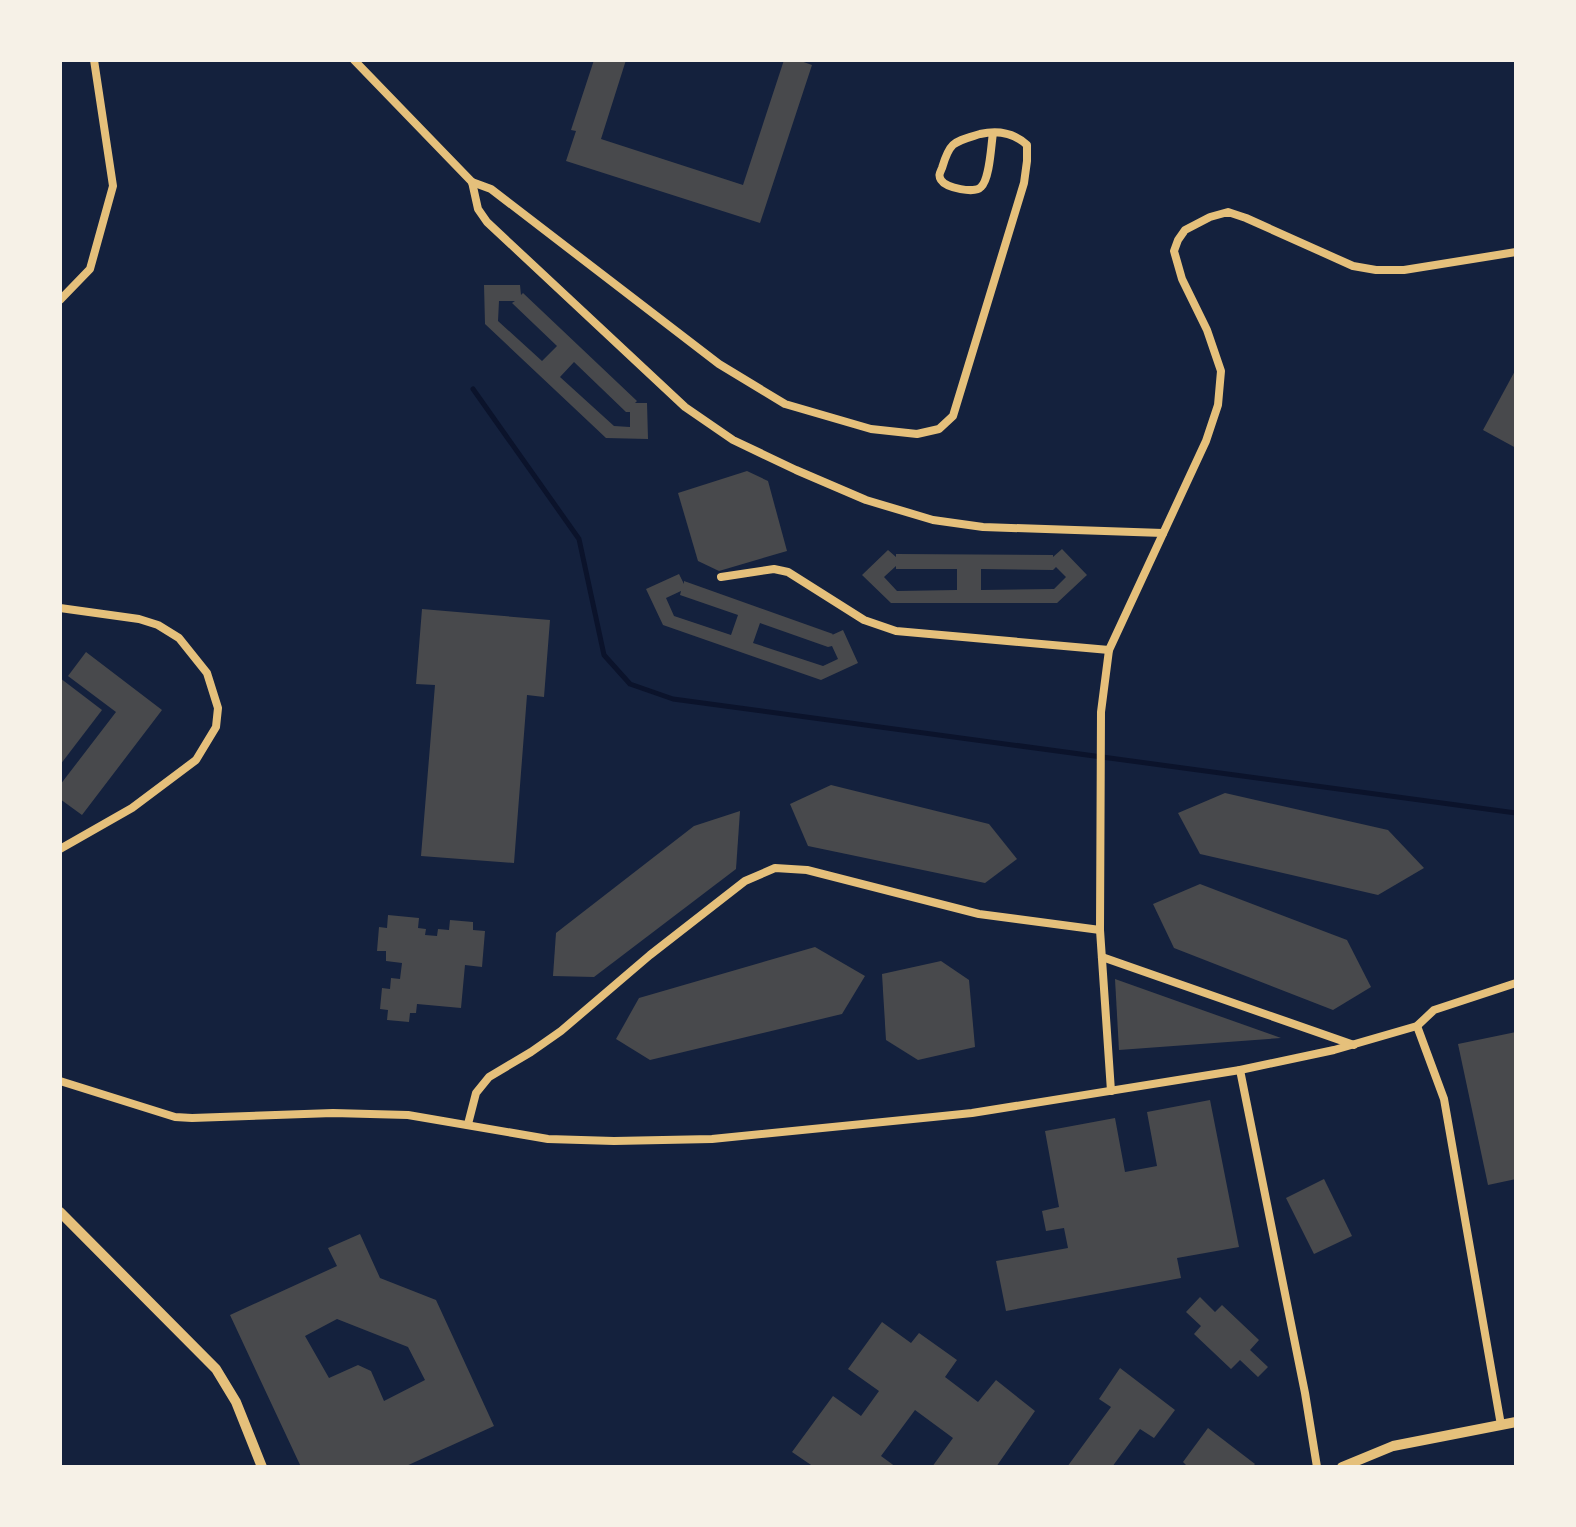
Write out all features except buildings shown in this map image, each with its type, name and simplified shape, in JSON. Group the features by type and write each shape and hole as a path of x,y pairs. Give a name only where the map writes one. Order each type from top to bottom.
{"street":[{"path":"60,300 90,269 113,186 94,60"},
{"path":"354,60 472,182 491,189 719,364 785,404 871,429 917,434 939,429 953,416 1024,183 1027,145 1010,133 993,133 985,133 953,143 947,150 940,174 941,180 951,187 976,191 981,188 987,174 993,133"},
{"path":"472,182 478,209 487,222 685,407 733,440 866,500 933,520 983,527 1163,533"},
{"path":"1111,1091 1100,930 1101,712 1109,650 1206,441 1218,405 1221,371 1207,330 1182,279 1174,251 1178,240 1185,230 1228,212 1353,266 1376,270 1404,270 1516,252"},
{"path":"721,577 774,569 788,572 864,620 896,631 1109,650"},
{"path":"60,608 139,619 158,625 179,638 207,673 218,708 216,727 196,760 132,808 60,849"},
{"path":"468,1124 476,1093 489,1077 561,1031 650,955 745,881 775,868 807,870 979,914 1100,930"},
{"path":"1102,957 1354,1045"},
{"path":"60,1081 175,1117 333,1113 408,1115 548,1139 712,1139 972,1113 1240,1070 1354,1045 1417,1026 1434,1010 1516,983"},
{"path":"1417,1026 1444,1099 1501,1425"},
{"path":"1240,1070 1317,1467"},
{"path":"60,1212 216,1369 236,1402 262,1467"},
{"path":"1342,1467 1393,1446 1516,1422"}],"waterway":[{"path":"473,389 579,539 604,655 630,684 673,699 1516,813"}]}
